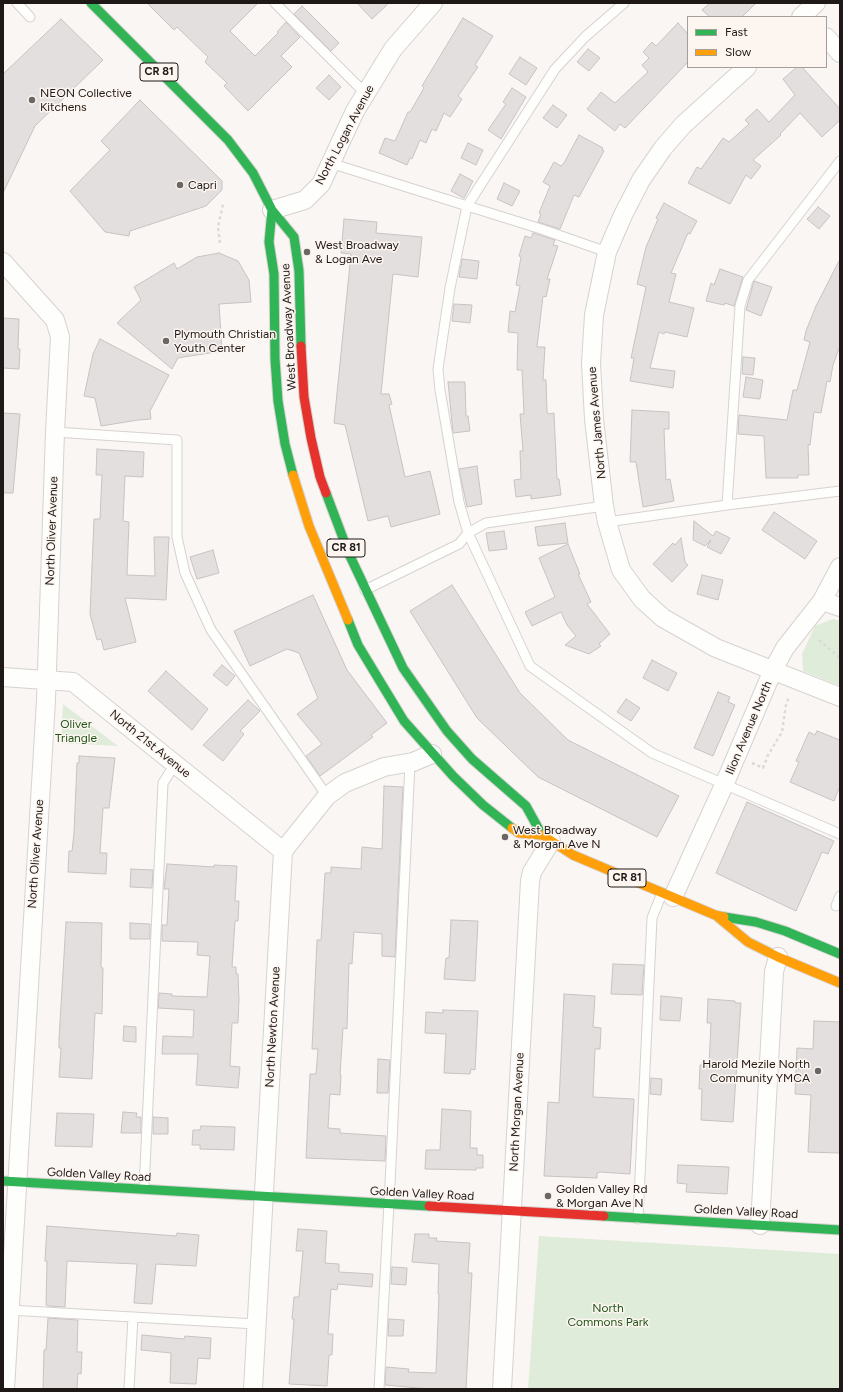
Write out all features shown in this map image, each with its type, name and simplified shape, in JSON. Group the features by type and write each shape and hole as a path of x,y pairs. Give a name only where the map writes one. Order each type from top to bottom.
{"main road":[{"name":"West Broadway Avenue","path":"91,3 228,140 253,173 272,210 294,237 300,271 301,356 304,397 314,480 337,525 365,590 403,668 447,731 472,758 526,806 546,838"},
{"name":"West Broadway Avenue","path":"272,210 269,242 274,274 275,360 278,401 285,444 296,486 309,526 358,645 404,721 432,754 483,805 519,833 546,838 573,855 715,915 756,922 778,929 840,954"},
{"name":"West Broadway Avenue","path":"715,915 748,942 778,957 840,983"},
{"name":"Golden Valley Road","path":"10,1182 840,1230"}],"street":[{"name":"North Logan Avenue","path":"272,210 305,200 314,193 321,184 355,110 393,49 433,3"},
{"path":"827,38 840,53"},
{"name":"North James Avenue","path":"745,68 683,125 662,148 641,180 623,215 607,252 594,315 591,363 594,419 605,514 621,570 642,599 663,618 716,648 840,697"},
{"name":"North Oliver Avenue","path":"3,262 55,320 60,337 55,432 47,679 10,1182 9,1310 5,1389"},
{"name":"Ilion Avenue North","path":"667,895 724,785 773,670 785,648 822,601 840,567"},
{"path":"822,601 840,607"},
{"name":"North 21st Avenue","path":"3,677 73,682 283,851"},
{"path":"283,851 327,796 345,783 384,767 410,762 432,754"},
{"name":"North Morgan Avenue","path":"502,1389 530,881 532,872 546,838"},
{"name":"North Newton Avenue","path":"253,1389 283,851"},
{"path":"760,1225 774,972 778,957"}],"lane":[{"path":"17,3 30,17"},
{"path":"275,3 366,94"},
{"path":"624,3 585,37 555,69 467,206 450,288 438,369 440,390 459,502 468,533 530,666 652,753 840,834"},
{"path":"727,505 738,320 740,306 748,280 840,161"},
{"path":"330,163 607,252"},
{"path":"55,432 176,440 177,537 185,573 211,630 327,796"},
{"path":"296,486 314,480"},
{"path":"365,590 459,544 468,533 486,523 727,505 840,491"},
{"path":"379,1389 410,762"},
{"path":"144,1190 163,783 175,764"},
{"path":"638,1219 652,918 667,895"},
{"path":"836,906 840,896"},
{"path":"9,1310 256,1324"},
{"path":"129,1389 133,1317"}],"path":[{"path":"220,243 218,227 223,204"},
{"path":"819,640 840,658"},
{"path":"750,763 763,768 768,755 782,732 785,710 789,697"}],"green space":[{"path":"833,619 840,621 840,686 803,671 802,654 815,626"},
{"name":"Oliver Triangle","path":"63,704 118,746 61,743"},
{"name":"North Commons Park","path":"539,1236 840,1254 840,1389 528,1389"}],"building":[{"path":"147,3 258,3 230,31 255,56 278,33 277,32 286,22 300,37 281,56 292,67 248,111 224,86 227,83 205,62 208,57 177,27 174,30"},
{"path":"357,3 389,3 372,19"},
{"path":"710,3 756,3 743,16 709,16 702,10"},
{"path":"302,6 339,43 331,51 294,14"},
{"path":"463,18 493,36 475,65 478,67 458,96 462,99 450,117 444,113 436,131 432,129 426,143 420,140 412,159 410,158 407,165 379,153 385,138 395,141 408,112 410,112 424,88 422,86"},
{"name":"NEON Collective Kitchens","path":"61,19 103,60 35,126 3,193 3,74"},
{"path":"678,23 687,33 687,63 625,128 620,124 615,131 587,109 601,92 615,103 648,72 642,65 649,58 643,52 652,42 656,46"},
{"path":"588,49 600,58 589,71 577,62"},
{"path":"520,57 537,68 526,85 509,74"},
{"path":"796,68 803,68 840,109 840,120 822,137 800,113 780,134 781,135 753,160 761,166 751,179 746,175 730,204 688,183 697,167 701,169 723,138 729,142 749,124 745,120 757,109 769,122 795,95 783,79"},
{"path":"329,75 341,87 329,100 316,88"},
{"path":"512,88 526,97 501,139 488,130 506,104 503,102"},
{"path":"140,100 222,181 222,190 206,206 130,231 129,236 105,232 70,191 110,150 101,141"},
{"path":"553,105 567,115 557,128 543,118"},
{"path":"579,135 603,148 602,150 604,151 579,197 574,195 560,229 538,222 541,214 539,213 550,186 543,182 554,162 561,166 564,163"},
{"path":"468,143 483,150 476,165 461,158"},
{"path":"460,174 473,181 464,198 451,191"},
{"path":"504,183 520,191 512,206 497,199"},
{"path":"664,203 697,221 690,234 688,233 671,273 676,274 669,302 694,308 687,337 659,332 650,368 675,371 673,388 630,381 634,358 631,358 646,287 637,284 646,247 658,219 656,218"},
{"path":"818,207 830,216 819,229 807,219"},
{"path":"344,219 377,222 376,233 422,237 418,277 393,274 381,394 389,394 392,404 389,405 405,477 430,471 440,514 391,527 388,516 368,521 345,425 334,423 351,254 341,253"},
{"path":"533,233 555,240 553,245 558,246 547,279 550,279 546,297 543,296 537,347 545,347 543,380 546,380 547,412 549,414 554,413 557,479 559,479 561,495 531,499 531,495 516,497 514,480 521,479 520,451 523,451 520,414 524,414 522,370 517,370 518,333 508,332 510,311 515,312 520,286 516,285 521,257 519,256 525,236 531,238"},
{"name":"Plymouth Christian Youth Center","path":"219,253 238,261 249,280 251,302 219,304 222,351 178,358 172,369 117,323 141,300 134,287 174,263 177,269 197,257"},
{"path":"462,259 479,261 477,279 459,277"},
{"path":"840,259 840,346 833,365 830,382 827,381 821,413 814,412 810,445 808,445 809,475 798,475 798,478 766,478 764,436 738,434 739,415 787,420 793,390 797,390 810,342 804,340 806,331 816,306"},
{"path":"720,269 743,277 734,306 725,303 724,305 706,301 711,283 714,285"},
{"path":"754,281 772,287 761,316 746,310"},
{"path":"454,304 472,305 470,323 452,321"},
{"path":"3,318 19,319 19,369 3,368"},
{"path":"100,339 169,375 150,411 151,419 101,426 95,398 84,396 93,354"},
{"path":"743,357 755,358 753,375 742,374"},
{"path":"746,377 763,380 760,399 743,397"},
{"path":"448,382 465,382 466,416 468,416 470,431 453,433"},
{"path":"632,410 669,412 669,429 664,429 666,480 670,479 674,501 643,507 636,462 630,462"},
{"path":"3,413 20,414 13,493 3,493"},
{"path":"97,449 144,452 143,477 125,476 123,521 129,522 127,575 155,576 154,537 169,537 166,600 125,598 136,642 104,650 101,639 97,640 90,614 94,519 100,519 102,475 96,475"},
{"path":"477,466 482,504 467,507 459,469"},
{"path":"774,512 817,541 805,559 762,530"},
{"path":"694,521 713,536 716,531 730,538 721,554 707,547 711,540 705,546 693,540"},
{"path":"565,523 568,543 538,546 535,527"},
{"path":"504,531 507,549 489,551 486,533"},
{"path":"681,538 685,562 688,565 672,582 653,564 673,543 675,545"},
{"path":"568,544 580,574 578,574 591,602 587,604 610,634 599,644 601,646 589,654 565,645 576,636 567,625 561,612 532,626 525,612 555,597 539,558"},
{"path":"213,550 219,573 197,579 190,557"},
{"path":"702,575 723,580 718,600 697,594"},
{"path":"452,585 520,693 568,740 679,796 657,837 538,777 477,718 410,611"},
{"path":"313,595 347,670 387,723 371,735 373,737 320,776 306,756 322,744 297,714 318,698 299,653 287,649 250,666 234,631"},
{"path":"652,660 677,673 668,691 643,678"},
{"path":"222,665 235,676 227,686 213,675"},
{"path":"166,671 208,709 192,730 148,691"},
{"path":"718,692 730,697 728,702 735,705 713,756 694,748"},
{"path":"626,699 640,708 631,721 617,712"},
{"path":"248,700 260,711 240,731 244,734 223,761 203,745"},
{"path":"817,731 840,740 840,786 834,801 790,782 799,762 796,761 809,732 815,735"},
{"path":"79,756 115,758 109,808 103,808 100,853 107,853 106,874 68,872 69,851 72,851 74,833 77,763 79,763"},
{"path":"384,786 403,787 395,957 382,956 382,934 354,932 352,964 349,963 347,1029 343,1028 340,1095 330,1094 328,1128 340,1129 340,1133 386,1136 385,1161 306,1158 310,1074 316,1074 318,1049 312,1049 317,940 321,940 325,873 331,873 331,867 361,869 362,847 382,849"},
{"path":"747,802 834,841 828,854 822,852 796,911 716,873"},
{"path":"167,864 214,867 214,865 237,866 235,901 239,901 238,921 235,921 232,967 236,967 236,974 238,974 239,1000 238,1023 232,1023 230,1066 240,1067 238,1088 196,1085 198,1054 162,1054 163,1036 193,1037 194,1010 158,1008 159,993 172,994 172,996 207,997 210,956 197,955 198,942 162,941 162,925 167,925 169,889 164,889"},
{"path":"131,869 153,870 152,888 130,887"},
{"path":"451,920 478,921 475,981 444,979 446,958 449,958"},
{"path":"66,922 102,923 102,1014 95,1013 92,1079 59,1077 61,1048 59,1048 59,1039"},
{"path":"130,923 150,924 150,939 130,939"},
{"path":"613,964 644,965 642,995 611,994"},
{"path":"564,994 595,996 593,1027 601,1028 600,1049 595,1049 593,1097 634,1099 630,1174 600,1172 597,1173 597,1178 544,1176 548,1102 559,1103"},
{"path":"661,996 682,998 680,1021 660,1020"},
{"path":"708,999 735,1001 735,1003 741,1003 733,1122 701,1120 702,1089 699,1089 700,1065 709,1065 711,1023 707,1023"},
{"path":"443,1010 478,1011 475,1070 471,1069 470,1074 444,1073 446,1034 425,1033 426,1012 443,1013"},
{"name":"Harold Mezile North Community YMCA","path":"814,1021 840,1022 840,1153 808,1152 811,1095 795,1094 797,1048 813,1049"},
{"path":"124,1026 136,1027 136,1042 123,1041"},
{"path":"378,1059 390,1060 388,1093 377,1093"},
{"path":"651,1078 662,1079 661,1095 650,1094"},
{"path":"442,1109 471,1111 470,1148 477,1148 477,1155 483,1155 483,1168 476,1168 476,1170 425,1169 426,1150 440,1150"},
{"path":"123,1112 137,1113 136,1117 141,1117 141,1133 121,1133"},
{"path":"57,1113 94,1114 92,1147 55,1146"},
{"path":"153,1117 168,1118 168,1134 153,1134"},
{"path":"201,1126 235,1127 234,1150 200,1149 200,1145 192,1145 193,1130 200,1130"},
{"path":"678,1165 729,1167 727,1194 686,1192 687,1184 677,1183"},
{"path":"47,1226 176,1236 177,1233 199,1235 196,1266 156,1264 152,1304 134,1303 137,1264 67,1261 65,1307 48,1306 46,1305 47,1261 45,1261"},
{"path":"298,1229 327,1231 325,1263 339,1264 339,1272 373,1274 372,1287 338,1284 337,1290 331,1289 328,1334 333,1334 332,1355 329,1355 327,1386 289,1384 294,1319 292,1319 294,1297 299,1297 303,1251 296,1251"},
{"path":"415,1234 429,1234 429,1238 437,1238 436,1241 470,1243 468,1273 472,1273 466,1389 430,1389 385,1385 386,1367 409,1369 408,1372 436,1373 439,1264 412,1262"},
{"path":"392,1267 407,1268 406,1285 391,1284"},
{"path":"48,1318 78,1320 77,1352 82,1352 81,1374 78,1373 77,1389 43,1389 44,1350 46,1350"},
{"path":"389,1319 404,1320 403,1336 388,1336"},
{"path":"142,1335 184,1339 185,1336 211,1338 210,1359 198,1358 196,1384 170,1383 171,1353 141,1350"}],"traffic: fast":[{"path":"91,3 228,140 253,173 272,210 294,237 299,271 301,346"},
{"path":"272,210 269,242 274,274 275,359 278,401 285,444 293,475"},
{"path":"326,493 349,554 403,668 447,731 472,759 526,806 542,835"},
{"path":"348,620 358,645 404,721 453,776 483,805 512,828"},
{"path":"724,917 756,922 785,931 840,954"},
{"path":"3,1181 429,1206"},
{"path":"604,1216 840,1230"}],"traffic: slow":[{"path":"293,475 309,526 348,620"},
{"path":"512,828 519,833 542,835 573,855 715,915 724,917"},
{"path":"718,917 748,942 778,957 840,983"}],"traffic: jam":[{"path":"301,346 304,397 311,438 320,477 326,493"},
{"path":"429,1206 604,1216"}],"place":[{"name":"NEON Collective Kitchens","path":"32,100"},
{"name":"Capri","path":"180,185"},
{"name":"West Broadway & Logan Ave","path":"307,252"},
{"name":"Plymouth Christian Youth Center","path":"166,341"},
{"name":"West Broadway & Morgan Ave N","path":"505,837"},
{"name":"Harold Mezile North Community YMCA","path":"818,1071"},
{"name":"Golden Valley Rd & Morgan Ave N","path":"548,1196"}]}
